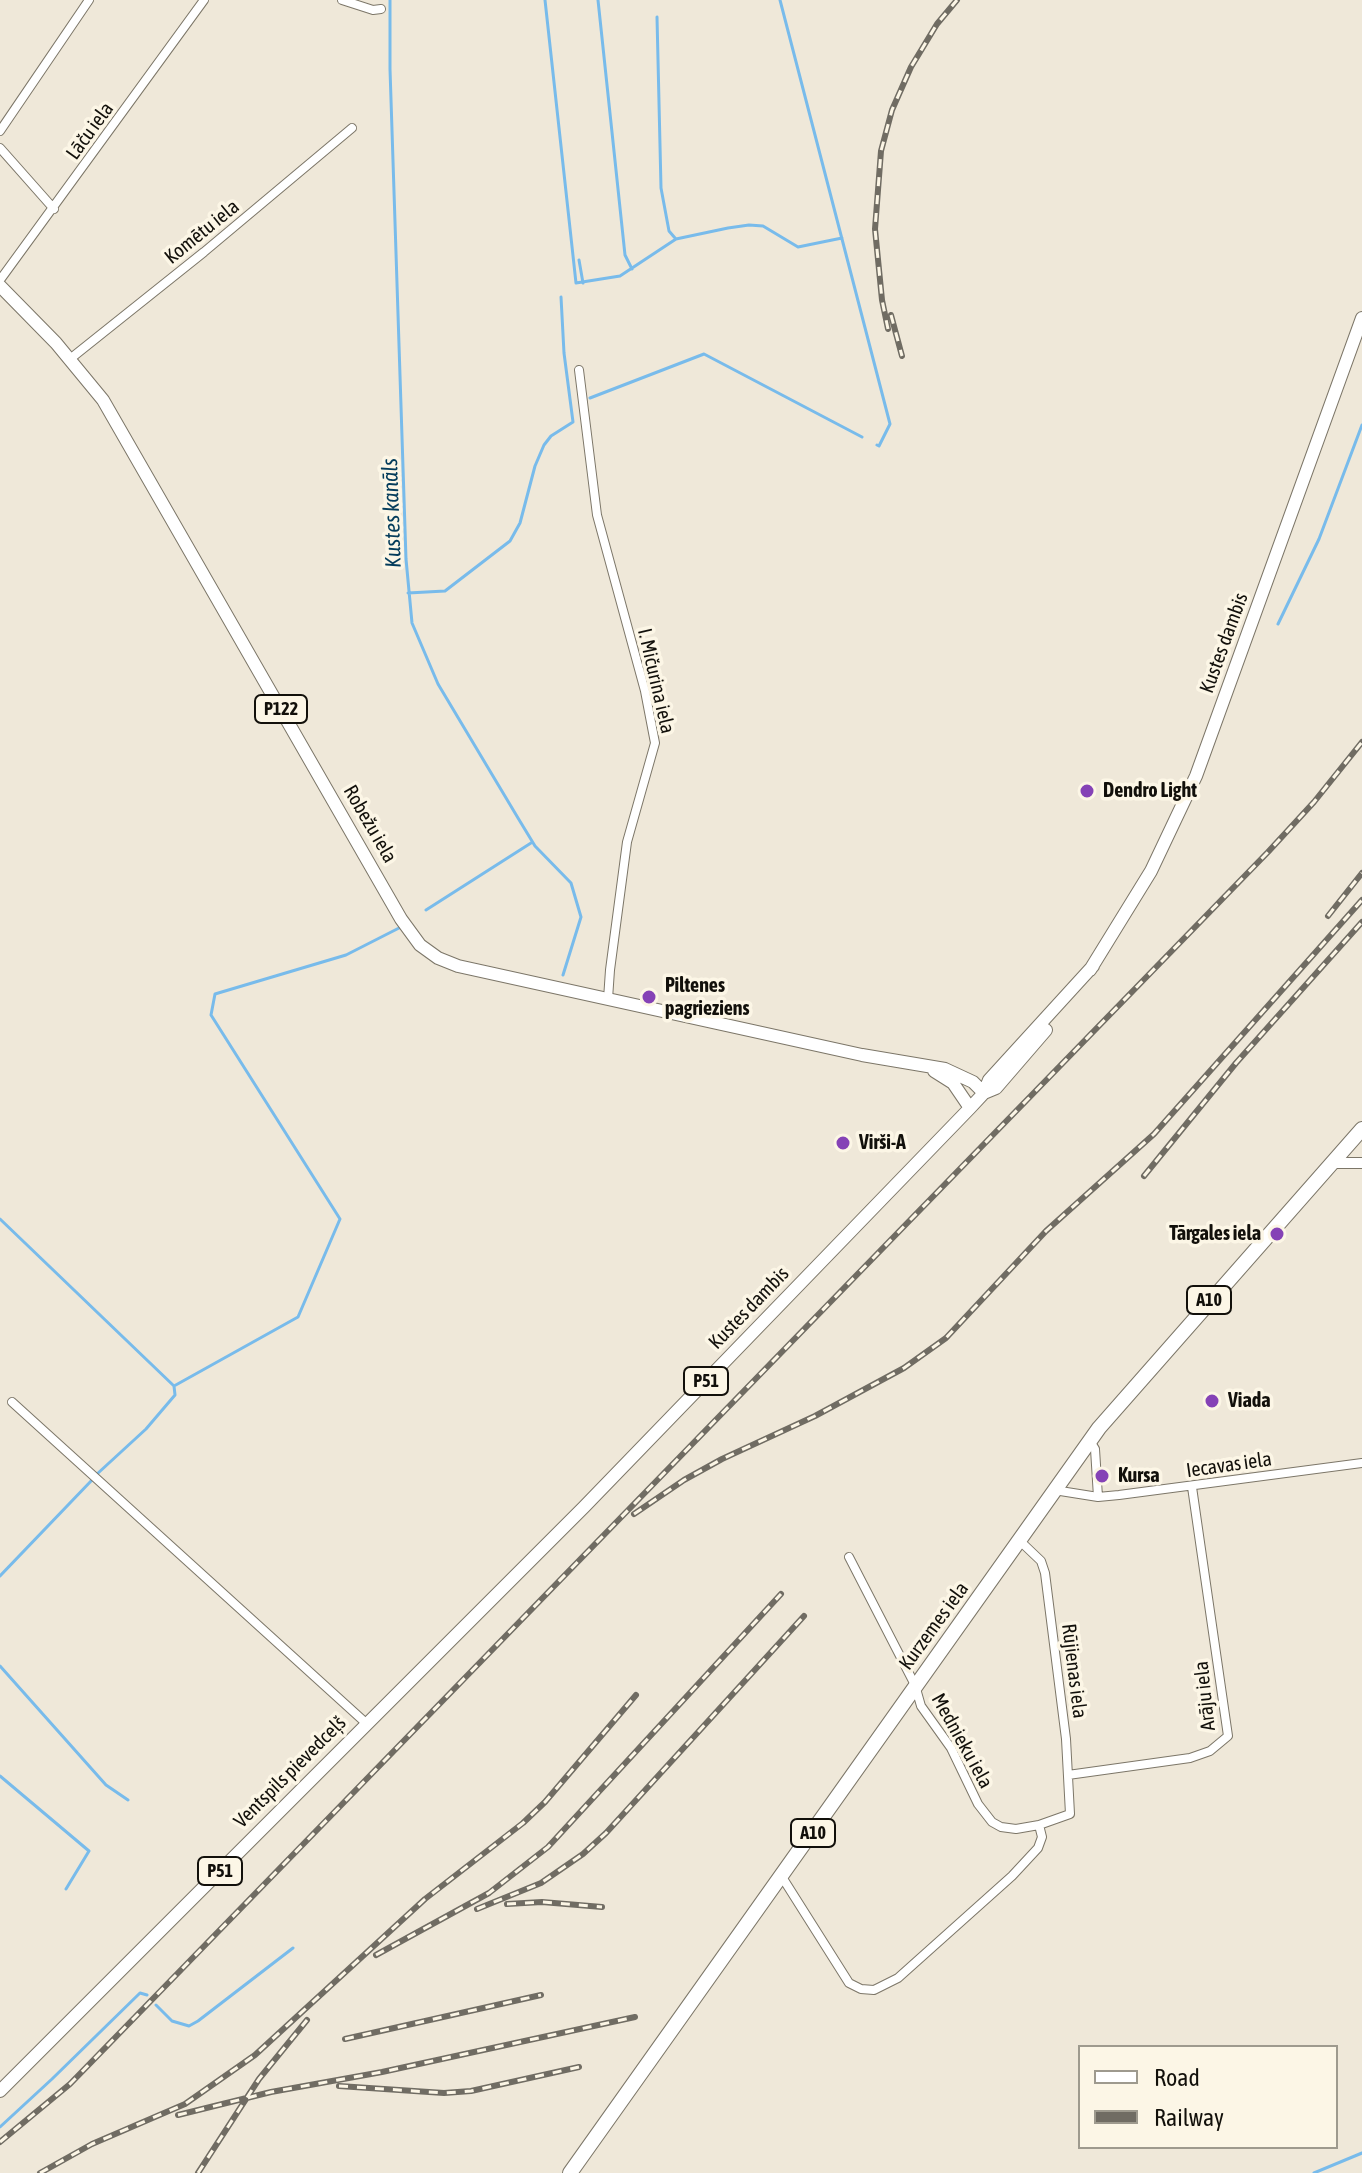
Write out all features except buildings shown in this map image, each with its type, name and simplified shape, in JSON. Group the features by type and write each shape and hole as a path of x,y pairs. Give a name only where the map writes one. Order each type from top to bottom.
{"highway":[{"name":"Kurzemes iela","path":"570,2173 1090,1440 1174,1339 1362,1129"}],"main road":[{"name":"Robežu iela","path":"0,283 103,400 401,919 420,945 438,958 458,966 957,1073 984,1093"},
{"name":"Kustes dambis","path":"440,1652 970,1108 984,1093 989,1080 1093,966 1151,871 1196,776 1359,335 1362,318"},
{"name":"Robežu iela","path":"928,1068 953,1083 970,1108"},
{"name":"Ventspils pievedceļš","path":"0,2091 440,1652"}],"street":[{"path":"0,131 89,0"},
{"name":"Lāču iela","path":"0,283 204,0"},
{"path":"342,0 373,10 381,9"},
{"name":"Komētu iela","path":"70,359 352,128"},
{"path":"0,148 54,209"},
{"name":"I. Mičurina iela","path":"579,370 597,515 648,702 655,743 627,842 608,999"},
{"path":"1332,1163 1362,1163"},
{"path":"12,1402 367,1724"},
{"path":"1090,1440 1095,1449 1098,1497"},
{"name":"Iecavas iela","path":"1053,1490 1098,1497 1362,1463"},
{"name":"Arāju iela","path":"1068,1775 1190,1758 1210,1751 1228,1736 1192,1487"},
{"name":"Rūjienas iela","path":"1020,1541 1041,1561 1045,1573 1066,1739 1070,1814"},
{"name":"Mednieku iela","path":"849,1557 915,1685 921,1706 951,1748 978,1804 992,1822 1016,1829 1070,1814"},
{"path":"782,1877 849,1983 861,1989 874,1990 898,1978 1012,1876 1038,1848 1042,1837 1039,1825"}],"waterway":[{"name":"Kustes kanāls","path":"390,0 406,559 412,623 438,684 535,846 571,883 581,917 563,975"},
{"path":"545,0 576,283 620,276 676,239 728,228 763,226 798,247 842,238"},
{"path":"598,0 625,255 632,269"},
{"path":"780,0 890,424 877,445"},
{"path":"657,17 661,188 669,231 675,238"},
{"path":"579,260 583,283"},
{"path":"408,593 445,591 510,541 520,523 535,466 544,445 551,436 573,422 561,297"},
{"path":"590,398 704,354 862,437"},
{"path":"1278,624 1319,539 1362,425"},
{"path":"426,910 531,843"},
{"path":"174,1386 298,1317 340,1219 211,1015 215,994 346,955 401,927"},
{"path":"0,1219 174,1386 175,1395 146,1429 97,1474"},
{"path":"0,1576 92,1480"},
{"path":"0,1666 106,1785 128,1800"},
{"path":"0,1776 89,1851 66,1889"},
{"path":"156,2005 172,2021 189,2026 293,1948"},
{"path":"0,2127 140,1993 147,1995"},
{"path":"1314,2173 1362,2153"}],"railway":[{"path":"888,329 875,229 881,151 892,110 911,67 937,24 957,0"},
{"path":"891,315 902,356"},
{"path":"0,2142 70,2084 1268,852 1314,802 1362,742"},
{"path":"1328,916 1362,873"},
{"path":"634,1514 722,1459 815,1416 904,1368 946,1338 1046,1231 1154,1134 1362,900"},
{"path":"1144,1176 1236,1063 1362,922"},
{"path":"376,1955 489,1893 548,1847 781,1594"},
{"path":"477,1909 541,1883 583,1854 606,1833 804,1616"},
{"path":"40,2173 92,2144 185,2104 255,2055 425,1899 523,1823 545,1802 636,1695"},
{"path":"507,1904 542,1902 602,1907"},
{"path":"345,2039 541,1995"},
{"path":"178,2115 271,2092 382,2072 635,2017"},
{"path":"198,2173 259,2079 307,2020"},
{"path":"339,2086 444,2093 471,2091 579,2067"}],"place":[{"name":"Dendro Light","path":"1087,791"},
{"name":"Piltenes pagrieziens","path":"649,997"},
{"name":"Virši-A","path":"843,1143"},
{"name":"Tārgales iela","path":"1277,1234"},
{"name":"Viada","path":"1212,1401"},
{"name":"Kursa","path":"1102,1476"}]}
